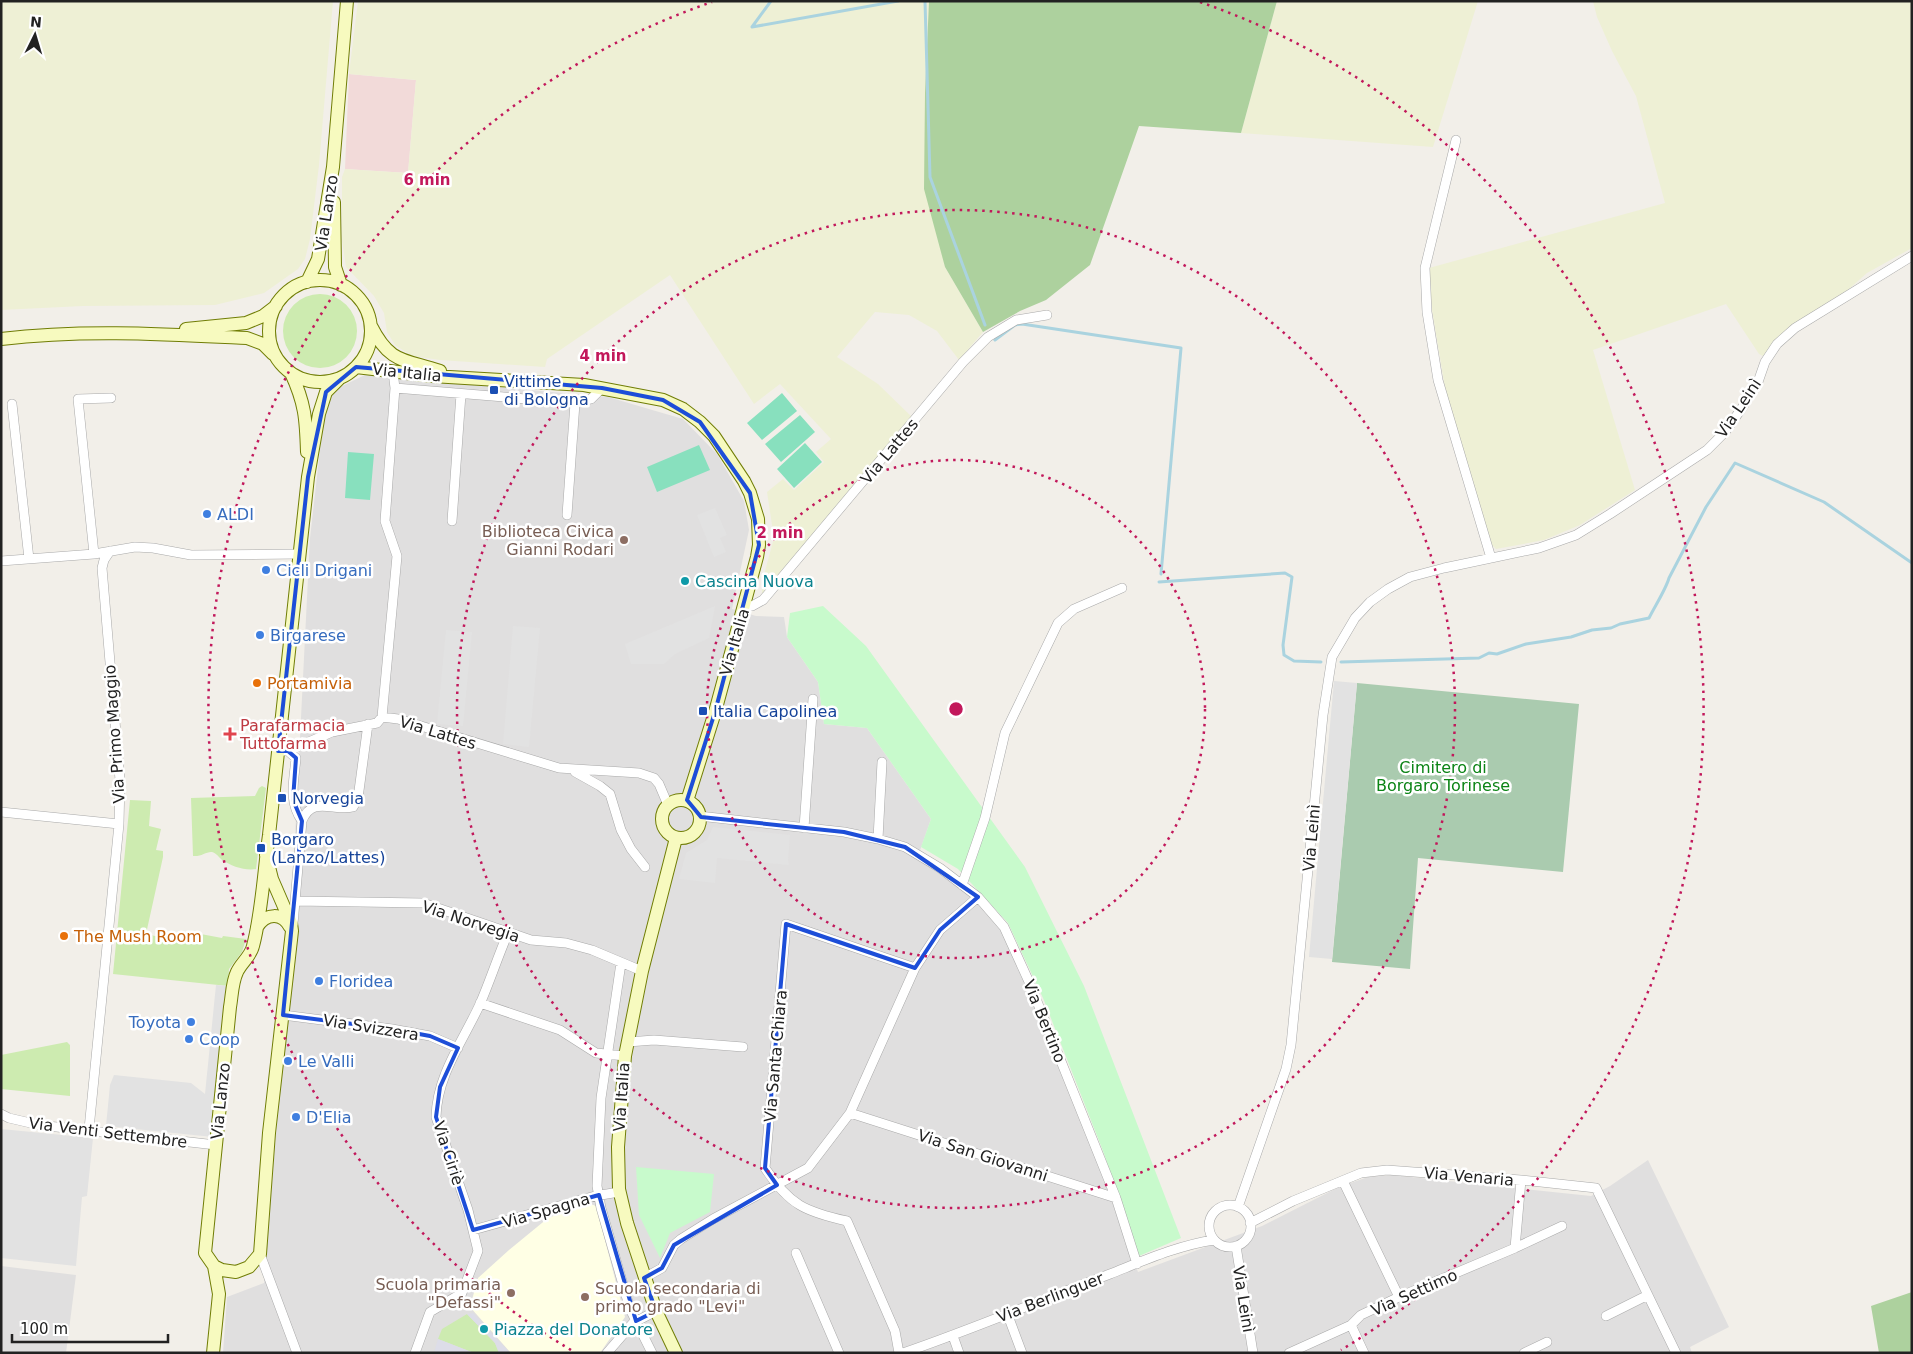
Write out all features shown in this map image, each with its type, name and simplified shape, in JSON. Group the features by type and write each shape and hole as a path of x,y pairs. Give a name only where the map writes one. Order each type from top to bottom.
{"street":[{"path":"333,167 347,1"},
{"path":"1456,140 1425,268 1428,312 1438,380 1491,558"},
{"name":"Via Lanzo","path":"306,282 318,259 333,167"},
{"name":"Via Lanzo","path":"333,167 335,267 340,285"},
{"name":"Via Leinì","path":"1238,1207 1286,1069 1291,1046 1323,715 1332,657 1355,618 1370,602 1410,577 1539,548 1576,534 1708,450 1725,432 1744,405 1758,382 1765,362 1778,344 1795,328 1912,256"},
{"path":"1,339 78,333 139,333 247,338 263,344 291,373 309,381 324,382 339,379 356,367 368,348 371,326 369,315 361,301 350,290 324,281 306,282 289,292 263,316 246,323 139,333"},
{"path":"276,306 269,332 271,345 276,357"},
{"name":"Via Lattes","path":"744,606 752,606 763,600 963,362 988,336 1016,320 1047,315"},
{"name":"Via Italia","path":"371,326 388,353 397,358 457,377"},
{"name":"Via Italia","path":"356,367 375,368 393,372 602,388 663,400 683,410 700,422 714,436 744,480 755,507 759,538 757,557 715,712 687,801"},
{"path":"382,717 397,556 385,521 395,388 393,372"},
{"name":"Via Lanzo","path":"291,373 304,408 308,477"},
{"name":"Via Lanzo","path":"214,1266 205,1254 230,1007 236,973 252,949 257,927 266,855 283,751 299,554 308,477 326,392 339,379"},
{"name":"Via Italia","path":"395,388 575,403 591,399 602,388"},
{"path":"452,521 461,394"},
{"path":"94,554 78,399 110,398"},
{"path":"567,515 575,403"},
{"path":"12,404 29,559"},
{"path":"1,561 94,554 145,547 191,555 299,554"},
{"name":"Via Primo Maggio","path":"89,1129 119,824 120,780 102,568 104,560 110,551"},
{"path":"962,885 985,818 1005,733 1058,623 1074,609 1122,588"},
{"path":"804,828 813,699"},
{"name":"Via Lattes","path":"283,751 332,732 377,723 382,717 398,719 559,768 639,773 654,778 659,784 668,805"},
{"path":"297,1353 260,1254 282,1015 296,901 302,821 304,814 312,808 321,806 353,807 358,798 368,724"},
{"path":"283,751 296,758 293,800 295,811 302,821"},
{"path":"878,839 882,762"},
{"name":"Via Lattes","path":"573,770 610,794 621,830 631,849 645,867"},
{"path":"677,801 687,801 695,807 699,816 699,823 693,833 682,838 676,838 667,832 662,822 664,810 668,805 677,801"},
{"path":"1,812 119,824"},
{"name":"Via Bertino","path":"699,816 844,832 878,839 905,847 940,868 978,897 1004,927 1019,960 1116,1198 1137,1264"},
{"name":"Via Italia","path":"676,838 642,971 625,1056 618,1147 619,1192 644,1278 656,1311 676,1353"},
{"path":"266,855 272,880 291,923 292,931"},
{"path":"644,1278 662,1268 674,1245 681,1239 808,1168 850,1113 914,968 940,930 978,897"},
{"name":"Via Norvegia","path":"296,901 423,903 531,940 566,944 592,950 642,971"},
{"path":"257,927 261,921 276,916 284,918 292,931"},
{"name":"Via Santa Chiara","path":"899,1353 895,1331 848,1221 820,1215 802,1208 777,1185 765,1168 786,924 914,968"},
{"name":"Via Ciriè","path":"415,1353 430,1312 462,1293 478,1251 473,1230 436,1117 437,1101 440,1087 480,1003 508,933"},
{"name":"Via Italia","path":"621,962 601,1098 597,1186 630,1309 652,1353"},
{"path":"480,1003 560,1030 596,1053 625,1056"},
{"name":"Via Svizzera","path":"282,1015 392,1029 430,1036 458,1048"},
{"path":"628,1042 654,1040 743,1047"},
{"path":"1,1107 1,1112"},
{"name":"Via Venti Settembre","path":"1,1112 9,1118 40,1125 89,1129 216,1145"},
{"name":"Via San Giovanni","path":"850,1113 1116,1198"},
{"name":"Via Venaria","path":"1250,1223 1293,1201 1361,1173 1387,1170 1521,1180 1596,1188 1648,1295"},
{"path":"1515,1248 1521,1180"},
{"path":"1343,1181 1399,1298"},
{"name":"Via Spagna","path":"473,1230 599,1195 619,1192"},
{"path":"1197,1242 1214,1240 1225,1246 1236,1246 1246,1240 1250,1229 1248,1217 1238,1207 1226,1206 1214,1212 1209,1224 1214,1240"},
{"name":"Via Settimo","path":"1289,1353 1351,1326 1361,1315 1562,1226"},
{"path":"1197,1242 1210,1231"},
{"name":"Via Berlinguer","path":"903,1353 953,1336 1008,1313 1197,1242"},
{"name":"Via Leinì","path":"1236,1246 1252,1353"},
{"path":"796,1253 839,1353"},
{"path":"214,1266 222,1270 236,1272 248,1267 260,1254"},
{"path":"212,1353 220,1294 214,1266"},
{"path":"220,1294 236,1272"},
{"path":"1606,1316 1648,1295 1676,1353"},
{"path":"607,1353 636,1321 656,1311"},
{"path":"1008,1313 1022,1353"},
{"path":"1351,1326 1364,1353"},
{"path":"953,1336 959,1353"},
{"path":"1524,1353 1547,1342"}],"highlighted area":[{"path":"356,367 602,388 663,400 700,422 750,493 759,545 715,712 687,800 701,817 844,832 905,847 978,897 940,930 915,968 786,924 765,1168 777,1185 674,1245 662,1268 644,1278 656,1311 636,1321 599,1195 473,1230 436,1117 440,1087 458,1048 430,1036 392,1029 283,1015 302,821 293,800 296,758 288,751 278,751 308,477 326,392"}],"shaded area":[{"path":"1,1 333,1 319,165 310,239 305,259 298,269 264,293 215,305 83,306 1,310"},
{"path":"358,1 929,1 925,93 945,267 983,332 959,360 937,331 909,315 875,312 837,357 878,384 913,418 762,594 762,582 774,538 767,492 783,479 794,490 824,462 816,452 831,439 780,384 754,404 670,275 547,359 545,367 440,360 412,356 395,345 387,332 384,313 374,296 346,267 342,240 342,177 345,169 408,173 416,80 349,74"},
{"path":"1277,1 1478,1 1433,147 1241,133"},
{"path":"1593,1 1912,1 1912,248 1867,273 1849,289 1784,332 1763,356 1759,354 1726,304 1593,350 1635,490 1580,525 1544,540 1496,549 1492,545 1447,400 1432,310 1429,268 1665,203 1636,96 1612,51 1597,17"},
{"path":"349,74 416,80 408,173 345,169"},
{"path":"369,373 430,381 608,397 683,419 717,454 744,501 749,530 732,609 756,616 784,617 787,637 818,682 824,724 867,728 931,819 917,859 950,878 968,893 1004,930 1077,1107 1138,1272 1262,1226 1339,1187 1368,1177 1392,1175 1591,1196 1610,1186 1648,1160 1729,1327 1690,1347 1692,1353 223,1353 227,1297 264,1283 287,997 310,538 325,406 334,390"},
{"path":"715,508 727,535 720,538 726,552 714,557 697,515"},
{"path":"715,606 709,638 675,654 664,664 631,664 625,644"},
{"path":"513,626 540,628 529,747 503,744"},
{"path":"446,630 472,632 463,726 437,724"},
{"path":"1334,681 1357,683 1332,959 1309,957"},
{"path":"713,827 790,835 789,865 717,858 715,883 679,879 686,853 707,840"},
{"path":"216,985 228,986 213,1137 106,1126 110,1085 114,1075 191,1083 205,1094"},
{"path":"1,1129 93,1138 87,1196 82,1197 76,1266 1,1258"},
{"path":"588,1203 596,1206 625,1317 600,1353 511,1353 470,1307 478,1278 548,1218"},
{"path":"1,1266 76,1275 66,1353 1,1353"},
{"name":"Piazza del Donatore","path":"473,1313 510,1353 499,1353 495,1343 467,1314"},
{"name":"Piazza del Donatore","path":"438,1339 474,1353 434,1353"}],"green space":[{"path":"929,1 1277,1 1241,133 1139,126 1090,265 1046,300 1020,311 983,332 945,267 924,189 925,93"},
{"path":"320,294 334,297 346,305 354,317 357,331 354,345 346,357 334,365 320,368 306,365 294,357 286,345 283,331 286,317 294,305 306,297"},
{"path":"782,393 797,411 762,440 747,423"},
{"path":"800,415 815,432 781,462 765,444"},
{"path":"805,443 822,462 794,488 777,469"},
{"path":"699,445 710,470 657,492 647,467"},
{"path":"348,452 374,454 370,500 345,498"},
{"path":"823,606 866,646 1025,867 1084,986 1181,1238 1139,1256 1103,1151 1043,998 1008,923 958,869 921,847 931,819 867,728 824,724 818,682 787,637 790,613"},
{"name":"Cimitero di Borgaro Torinese","path":"1357,683 1579,704 1563,872 1418,858 1410,969 1332,962"},
{"path":"262,786 266,788 256,869 243,869 234,866 212,852 193,856 191,798 255,796"},
{"path":"130,800 151,801 149,826 161,829 156,850 163,851 163,857 146,934 187,943 190,932 222,938 223,936 246,939 242,952 229,969 228,986 113,974"},
{"path":"67,1042 70,1045 70,1096 1,1089 1,1055"},
{"path":"636,1167 714,1174 710,1212 670,1233 660,1258 639,1215"},
{"path":"1912,1292 1912,1353 1879,1353 1871,1306"},
{"path":"467,1314 495,1343 499,1353 474,1353 438,1339 442,1329"}],"waterway":[{"path":"771,1 752,27 898,1"},
{"path":"925,1 930,177 985,325"},
{"path":"995,340 1015,325 1022,324 1181,348 1161,574"},
{"path":"1341,662 1479,658 1489,653 1497,654 1526,644 1571,637 1592,630 1611,628 1620,624 1649,618 1706,507 1735,463 1824,502 1912,563"},
{"path":"1159,582 1285,573 1292,577 1283,645 1284,655 1294,661 1321,662"}],"place":[{"name":"Vittime di Bologna","path":"494,390"},
{"name":"ALDI","path":"207,514"},
{"name":"Biblioteca Civica Gianni Rodari","path":"624,540"},
{"name":"Cicli Drigani","path":"266,570"},
{"name":"Cascina Nuova","path":"685,581"},
{"name":"Birgarese","path":"260,635"},
{"name":"Portamivia","path":"257,683"},
{"name":"Italia Capolinea","path":"703,711"},
{"name":"Parafarmacia Tuttofarma","path":"230,734"},
{"name":"Norvegia","path":"282,798"},
{"name":"Borgaro (Lanzo/Lattes)","path":"261,848"},
{"name":"The Mush Room","path":"64,936"},
{"name":"Floridea","path":"319,981"},
{"name":"Toyota","path":"191,1022"},
{"name":"Coop","path":"189,1039"},
{"name":"Le Valli","path":"288,1061"},
{"name":"D'Elia","path":"296,1117"},
{"name":"Scuola primaria \"Defassi\"","path":"511,1293"},
{"name":"Scuola secondaria di primo grado \"Levi\"","path":"585,1297"},
{"name":"Piazza del Donatore","path":"484,1329"}]}
